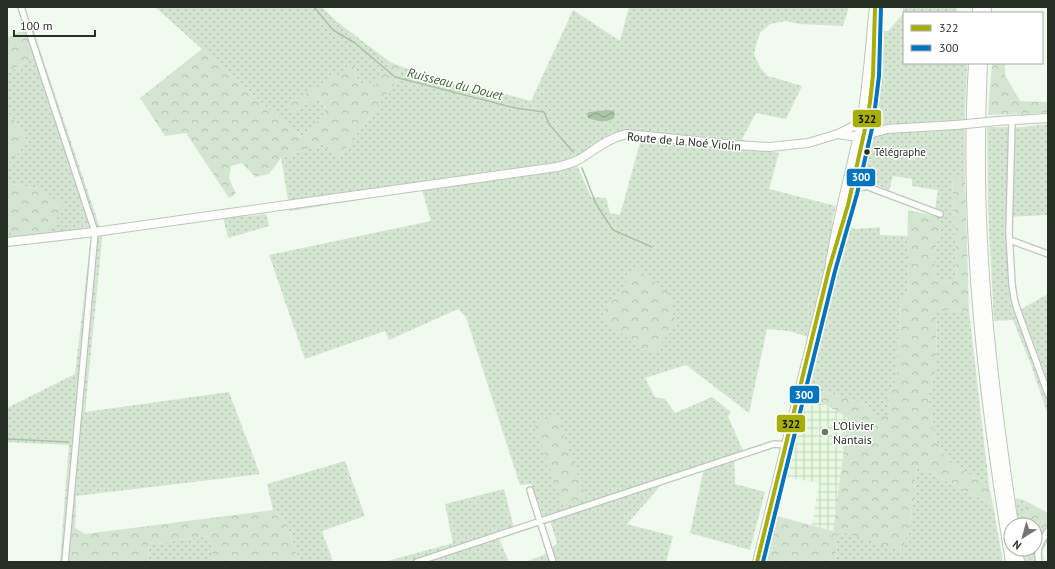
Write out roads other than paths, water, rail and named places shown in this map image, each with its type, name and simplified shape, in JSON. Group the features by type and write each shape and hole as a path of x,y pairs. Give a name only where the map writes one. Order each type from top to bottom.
{"highway":[{"path":"974,64 972,160 973,218 977,290 989,410 1011,562"},
{"path":"982,64 980,177 983,273 996,404 1012,517"}],"street":[{"path":"21,7 95,232 65,562"},
{"path":"854,183 857,149 862,127 874,7"},
{"path":"757,562 829,269 854,183 857,152 872,77 875,23 874,7"},
{"path":"854,183 857,149 847,132 862,127 887,129 1048,118"},
{"path":"1012,120 1009,226 1012,284 1014,298 1048,394"},
{"path":"862,127 878,129"},
{"name":"Route de la Noé Violin","path":"7,242 95,232 563,166 579,160 617,136 627,134 769,147 808,143 862,127"},
{"path":"857,149 878,129"},
{"path":"854,183 940,214"},
{"path":"1010,240 1048,254"},
{"path":"417,562 774,444 786,445"},
{"path":"530,490 553,562"},
{"path":"1039,562 1039,546 1048,531"}],"water":[{"path":"608,110 614,111 615,115 613,119 600,121 588,118 587,114 589,112"}],"waterway":[{"name":"Ruisseau du Douet","path":"314,7 333,30 355,43 395,77 515,108 544,112 549,124 573,152"},
{"name":"Ruisseau du Douet","path":"582,168 596,204 613,230 652,247"},
{"path":"7,439 69,442"}],"place":[{"name":"Télégraphe","path":"867,152"},
{"name":"L'Olivier Nantais","path":"825,432"}]}
